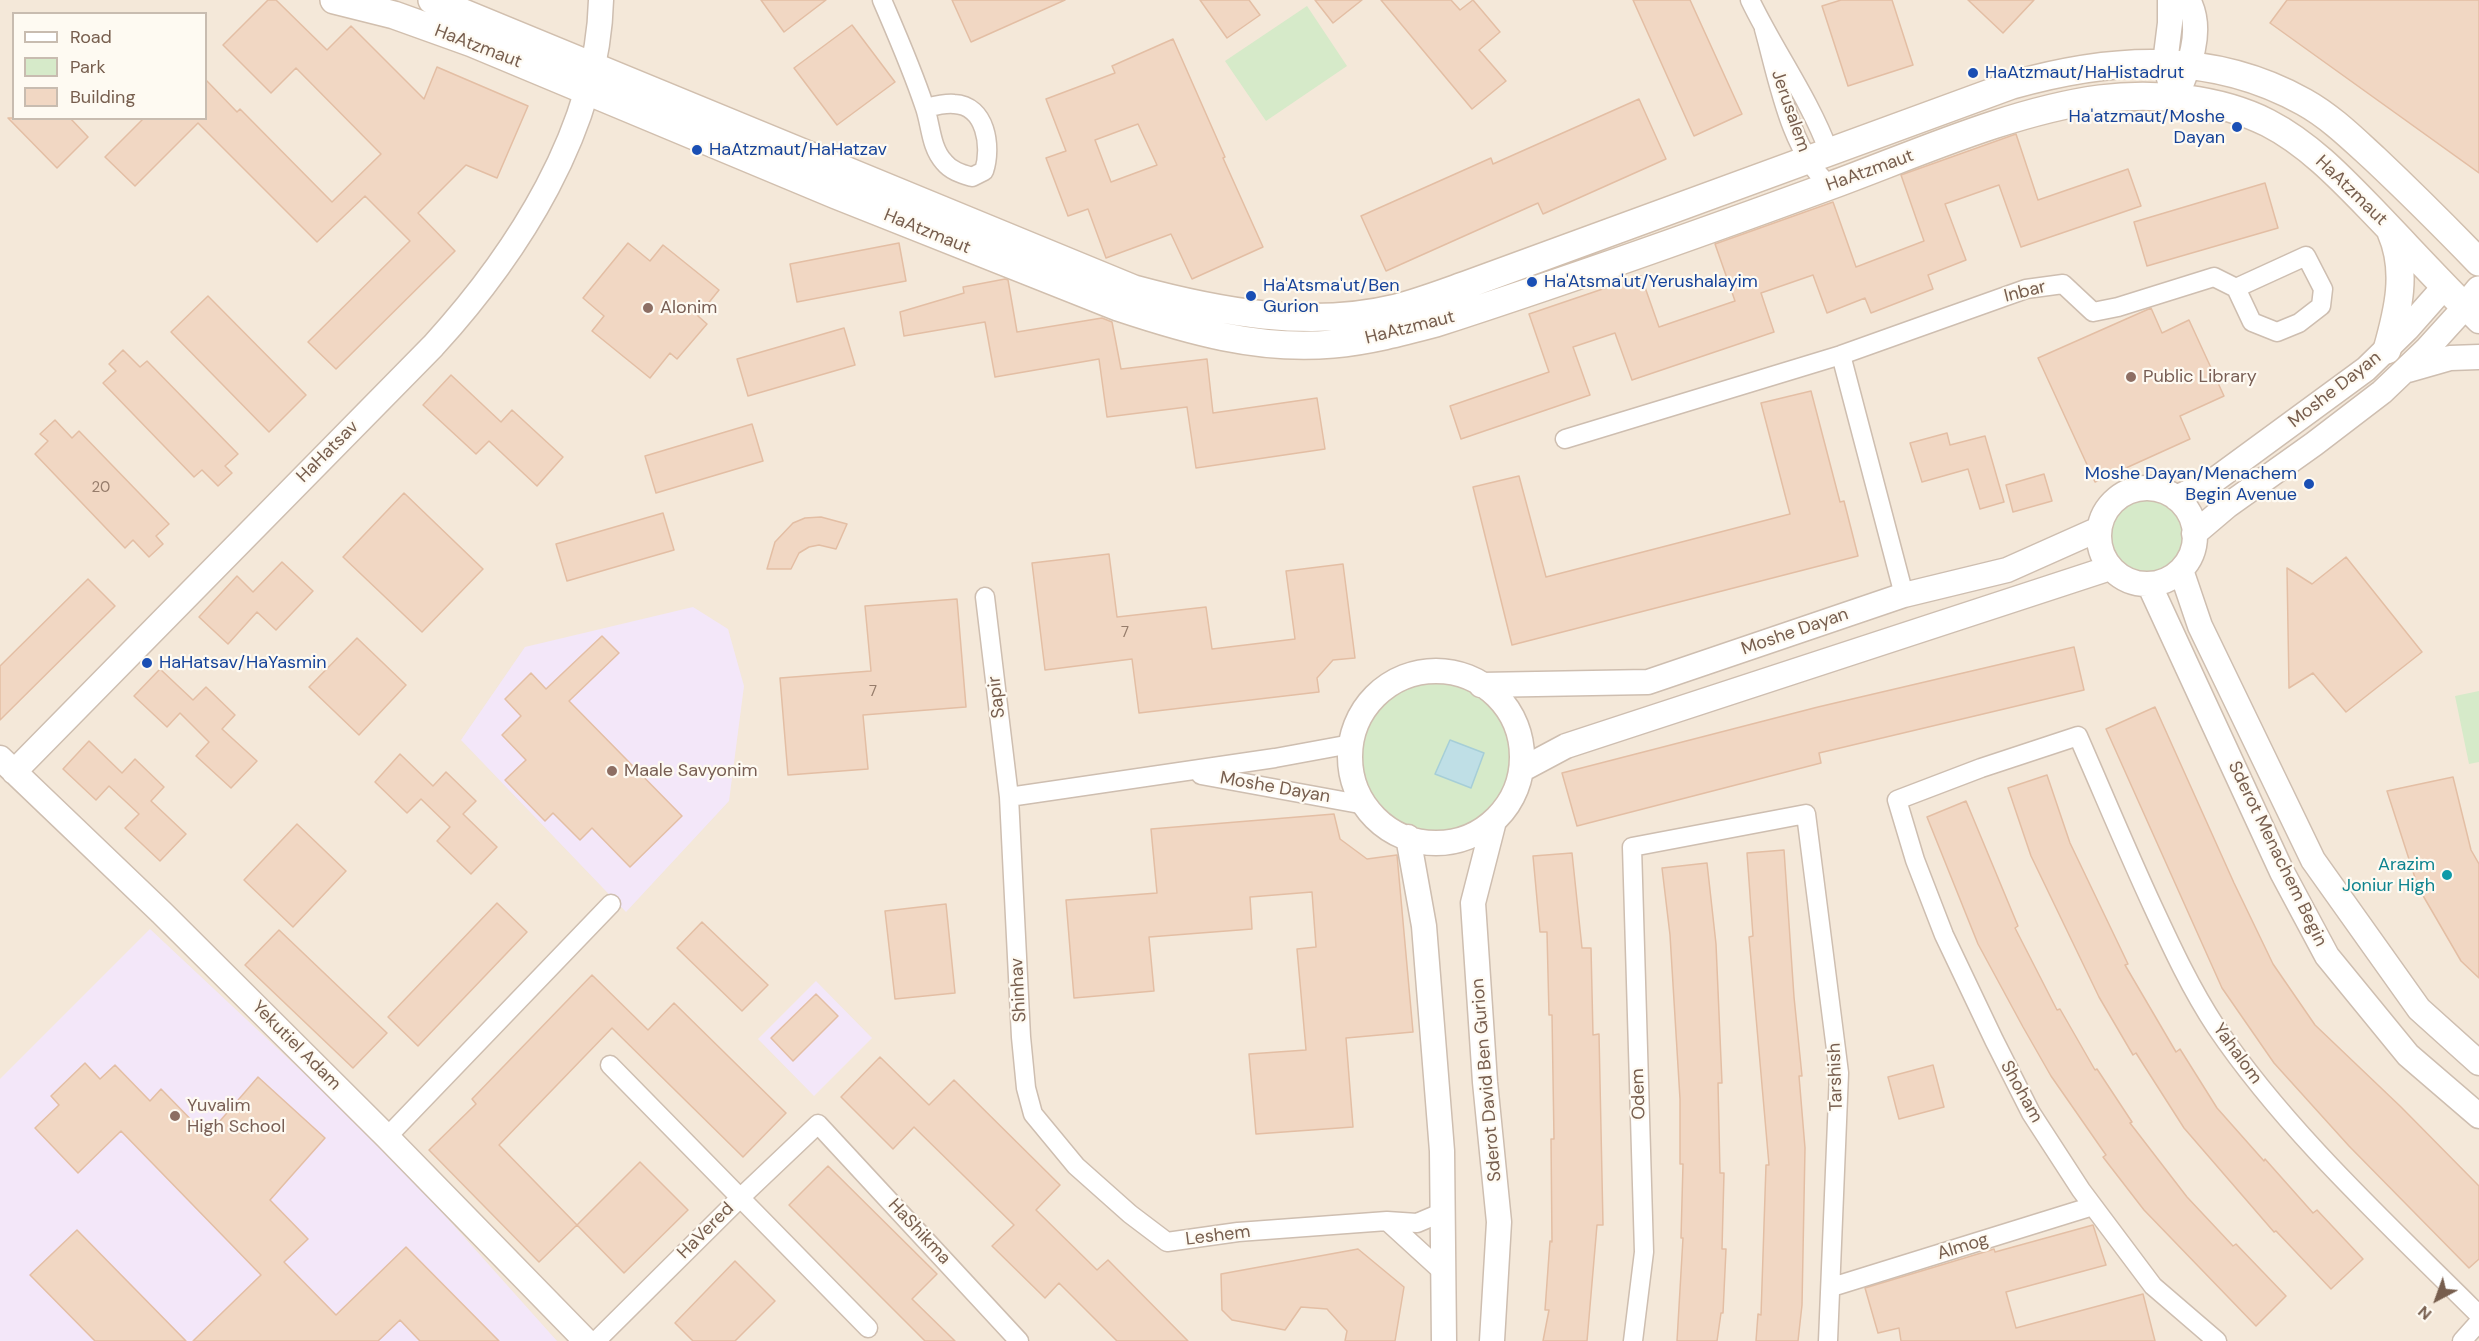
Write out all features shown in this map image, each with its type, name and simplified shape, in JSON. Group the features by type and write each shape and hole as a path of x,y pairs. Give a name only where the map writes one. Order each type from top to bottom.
{"main road":[{"name":"HaAtzmaut","path":"334,0 394,15 472,43 590,79 1134,289 1183,303 1240,313 1286,317 1349,316 1396,308 2012,85 2046,75 2100,66 2178,64 2236,74 2268,85 2305,102 2344,130 2477,254"},
{"name":"HaAtzmaut","path":"432,0 590,79 836,195 1098,299 1184,327 1224,337 1275,344 1332,344 1365,340 1436,323 1830,186 2013,119 2045,110 2118,98 2175,99 2233,109 2267,123 2299,142 2338,175 2445,286 2474,306"},
{"path":"2387,350 2397,312 2401,282 2398,250 2390,228"},
{"name":"Moshe Dayan","path":"2445,286 2477,254"}],"street":[{"name":"HaHatsav","path":"7,765 467,309 522,231 565,148 590,79 601,21 602,0"},
{"path":"882,0 926,108"},
{"name":"Jerusalem","path":"1750,0 1764,29 1804,95 1818,156 1830,186"},
{"path":"2170,0 2170,23 2178,64 2175,99"},
{"path":"2178,64 2195,27 2188,0"},
{"name":"Jerusalem","path":"1764,29 1789,115 1818,156"},
{"path":"2306,256 2323,289 2321,306 2299,323 2277,332 2252,322 2236,288 2306,256"},
{"name":"Inbar","path":"1565,439 1841,355 2026,289 2063,284 2093,312 2118,307 2214,277 2236,288"},
{"name":"Moshe Dayan","path":"2176,498 2216,479 2325,401 2387,350 2445,286"},
{"name":"Moshe Dayan","path":"2194,534 2227,506 2323,437 2406,371 2474,306"},
{"path":"1841,355 1904,595"},
{"path":"2406,371 2450,358 2479,357"},
{"path":"2147,488 2162,491 2176,498 2187,510 2194,534 2190,556 2181,570 2168,579 2149,584 2122,578 2110,568 2102,554 2099,529 2107,509 2117,498 2131,491 2147,488"},
{"name":"Moshe Dayan","path":"1481,685 1648,682 1904,595 2007,570 2099,529"},
{"name":"Moshe Dayan","path":"1521,770 1566,746 2110,568"},
{"name":"Sderot Menachem Begin","path":"2181,570 2200,626 2313,860 2419,1009 2479,1063"},
{"name":"Sderot Menachem Begin","path":"2149,584 2283,872 2327,956 2408,1055 2479,1116"},
{"name":"Sapir","path":"985,597 1009,797"},
{"path":"1439,670 1467,676 1492,691 1511,714 1521,741 1521,770 1512,798 1494,821 1470,836 1441,843 1408,837 1388,828 1365,805 1354,785 1349,757 1353,730 1366,705 1386,686 1411,674 1439,670"},
{"name":"Shoham","path":"2078,736 1981,768 1897,800 1915,860 1944,935 2031,1113 2093,1206 2153,1286 2217,1341"},
{"name":"Yahalom","path":"2078,736 2184,974 2215,1025 2253,1078 2292,1123 2479,1315"},
{"name":"Moshe Dayan","path":"1009,797 1185,772 1351,744"},
{"name":"Yekutiel Adam","path":"7,765 162,913 387,1137 586,1341"},
{"name":"Moshe Dayan","path":"1185,772 1365,805"},
{"name":"Shinhav","path":"1009,797 1021,1037 1026,1088 1033,1114 1076,1166"},
{"name":"Odem","path":"1633,1341 1644,1252 1632,847 1806,814"},
{"name":"Tarshish","path":"1806,814 1839,1073 1828,1341"},
{"name":"Sderot David Ben Gurion","path":"1492,1341 1499,1222 1485,1082 1473,903 1494,821"},
{"path":"1408,837 1424,926 1442,1151 1444,1341"},
{"path":"387,1137 611,904"},
{"path":"609,1065 868,1329"},
{"name":"HaVered","path":"596,1341 818,1124"},
{"name":"HaShikma","path":"818,1124 1019,1341"},
{"name":"Leshem","path":"1076,1166 1130,1214 1167,1242 1238,1232 1387,1221 1417,1223 1443,1212"},
{"name":"Almog","path":"1832,1287 2093,1206"},
{"path":"1387,1221 1444,1273"},
{"path":"2462,1341 2479,1322"}],"shaded area":[{"path":"0,0 2479,0 2479,1341 0,1341"},
{"name":"Maale Savyonim","path":"693,607 728,629 744,686 729,801 626,912 461,740 525,647"},
{"name":"Yuvalim High School","path":"150,929 389,1153 557,1341 0,1341 0,1079"},
{"path":"816,981 872,1038 814,1096 758,1039"}],"green space":[{"path":"1307,6 1347,66 1266,121 1225,61"},
{"path":"2138,492 2156,492 2172,499 2184,511 2191,527 2191,545 2184,561 2172,573 2156,580 2138,580 2122,573 2110,561 2103,545 2103,527 2110,511 2122,499"},
{"path":"1436,674 1467,680 1494,698 1512,725 1518,756 1512,787 1494,814 1467,832 1436,838 1405,832 1378,814 1360,787 1354,756 1360,725 1378,698 1405,680"},
{"path":"2479,691 2479,762 2469,764 2455,696"}],"water":[{"path":"1450,740 1484,753 1471,788 1435,774"}],"building":[{"path":"268,0 276,0 327,50 351,26 424,99 437,67 528,106 497,178 466,165 418,213 455,251 336,369 308,342 410,241 365,196 317,242 198,123 135,186 105,157 142,120 207,120 207,81 237,112 240,109 332,202 381,154 296,68 271,93 223,45"},
{"path":"761,0 826,0 784,32"},
{"path":"952,0 1065,0 971,42"},
{"path":"1200,0 1249,0 1260,15 1227,38"},
{"path":"1315,0 1362,0 1333,23"},
{"path":"1381,0 1451,0 1460,10 1473,0 1500,32 1479,50 1506,81 1472,109"},
{"path":"1633,0 1690,0 1742,114 1694,136"},
{"path":"1841,0 1892,0 1913,65 1848,86 1822,6"},
{"path":"1968,0 2034,0 2003,33"},
{"path":"2287,0 2479,0 2479,173 2270,23"},
{"path":"852,25 895,82 837,125 794,68"},
{"path":"1173,39 1263,247 1192,279 1171,234 1106,258 1088,209 1068,216 1046,158 1066,151 1046,99 1115,73 1112,66","holes":["1138,124 1157,165 1111,182 1095,140"]},
{"path":"1639,99 1666,159 1543,214 1538,203 1386,271 1361,216 1491,158 1493,164"},
{"path":"8,118 12,120 72,120 88,137 57,168"},
{"path":"2016,134 2038,200 2128,169 2141,206 2021,247 1999,185 1945,204 1966,260 1928,275 1933,289 1871,313 1865,298 1827,313 1813,275 1761,293 1774,332 1632,380 1615,333 1573,347 1590,395 1461,439 1450,406 1549,372 1529,314 1641,276 1659,327 1735,301 1715,244 1833,202 1856,267 1924,241 1901,175"},
{"path":"2265,183 2278,228 2147,266 2134,222"},
{"path":"628,243 650,261 663,245 719,290 698,316 707,324 677,359 670,353 650,378 592,331 604,316 583,298"},
{"path":"899,243 906,281 797,302 790,264"},
{"path":"1008,280 1017,332 1102,318 1112,322 1121,369 1207,359 1213,413 1317,398 1325,449 1196,468 1187,407 1107,417 1099,359 995,377 985,322 904,336 900,312 964,293 963,287"},
{"path":"208,296 306,395 269,432 171,332"},
{"name":"Public Library","path":"2151,308 2162,333 2189,320 2224,396 2180,416 2190,439 2095,482 2038,358"},
{"path":"844,328 855,365 748,396 737,359"},
{"path":"123,350 140,367 147,361 238,454 225,466 232,473 218,486 202,470 194,477 103,383 116,371 109,364"},
{"path":"451,375 501,422 512,410 563,457 537,486 489,441 476,454 423,405"},
{"path":"1811,391 1840,502 1844,501 1858,556 1512,645 1473,487 1519,476 1546,577 1790,514 1761,403"},
{"path":"55,420 72,438 79,431 169,524 156,536 163,544 149,557 133,540 125,548 35,454 48,441 40,434"},
{"path":"752,424 763,461 656,493 645,456"},
{"path":"1947,433 1950,445 1985,436 2004,502 1980,509 1968,469 1922,482 1910,443"},
{"path":"2044,474 2052,501 2013,512 2006,485"},
{"path":"404,493 483,569 422,632 343,557"},
{"path":"663,513 674,550 567,581 556,544"},
{"path":"821,517 847,524 836,549 819,545 809,547 799,553 791,569 767,569 775,542 793,523 805,518"},
{"path":"1109,554 1117,617 1206,607 1212,649 1295,639 1286,571 1343,564 1355,658 1333,660 1317,678 1319,692 1139,713 1132,659 1045,670 1032,563"},
{"path":"2346,557 2422,652 2346,712 2313,673 2289,688 2287,568 2312,584"},
{"path":"282,562 313,591 276,630 257,612 228,644 199,617 237,576 253,592"},
{"path":"88,579 115,606 0,720 0,666"},
{"path":"957,599 966,707 863,715 868,769 788,775 780,678 871,671 865,606"},
{"path":"602,636 619,653 569,701 682,816 630,867 592,828 580,840 553,813 545,821 505,780 526,760 502,735 521,716 505,699 531,673 546,689"},
{"path":"357,638 406,685 359,735 309,687"},
{"path":"2074,647 2084,690 1819,753 1821,763 1577,826 1562,773 1818,707"},
{"path":"160,669 193,700 206,687 235,715 222,729 257,761 231,788 196,756 209,742 180,713 167,727 134,696"},
{"path":"2155,707 2273,964 2315,1025 2479,1186 2479,1259 2469,1268 2349,1146 2274,1063 2222,988 2106,729"},
{"path":"89,741 122,773 135,759 164,787 151,801 186,834 160,861 125,828 139,814 109,786 96,800 63,769"},
{"path":"400,754 433,786 446,772 476,801 463,814 497,847 471,874 437,841 450,827 421,799 407,813 375,782"},
{"path":"2047,775 2070,843 2128,964 2125,965 2176,1052 2180,1049 2217,1108 2264,1161 2265,1159 2313,1213 2317,1210 2363,1259 2331,1289 2276,1231 2274,1232 2184,1128 2136,1053 2133,1055 2099,997 2031,856 2008,788"},
{"name":"Arazim Joniur High","path":"2453,777 2471,850 2479,864 2479,978 2461,961 2418,887 2387,791"},
{"path":"1966,801 2018,926 2015,928 2057,1010 2060,1009 2095,1070 2097,1069 2132,1122 2130,1123 2187,1197 2233,1246 2236,1244 2286,1296 2256,1326 2144,1210 2103,1157 2106,1155 2051,1076 2023,1027 1978,944 1927,817"},
{"path":"1334,814 1340,839 1367,859 1397,855 1413,1032 1346,1038 1353,1127 1256,1134 1249,1054 1306,1050 1297,949 1316,947 1312,892 1250,897 1252,929 1149,937 1154,991 1074,998 1066,900 1157,893 1151,829"},
{"path":"297,824 346,871 293,927 244,880"},
{"path":"1784,850 1802,1076 1799,1076 1805,1148 1802,1305 1798,1341 1756,1341 1758,1314 1761,1315 1766,1165 1769,1165 1749,937 1753,936 1747,853"},
{"path":"1572,853 1582,948 1591,948 1593,1035 1599,1034 1603,1225 1597,1225 1587,1341 1543,1341 1549,1310 1545,1310 1550,1241 1552,1242 1551,1139 1554,1139 1552,1015 1549,1015 1547,932 1540,932 1533,856"},
{"path":"1707,863 1716,944 1722,1083 1718,1083 1720,1173 1724,1173 1722,1249 1726,1249 1723,1313 1721,1313 1717,1341 1677,1341 1683,1238 1681,1238 1683,1164 1680,1164 1680,1099 1670,935 1662,868"},
{"path":"497,903 527,932 418,1046 388,1017"},
{"path":"946,904 955,993 895,999 885,911"},
{"path":"702,922 768,985 742,1011 677,948"},
{"path":"279,930 387,1033 353,1068 245,965"},
{"path":"592,975 648,1030 674,1003 786,1113 743,1157 612,1028 499,1145 577,1225 539,1262 429,1150 476,1104 472,1099"},
{"path":"816,994 838,1016 793,1061 771,1038"},
{"path":"880,1057 929,1105 954,1080 1060,1185 1036,1210 1097,1270 1108,1260 1188,1341 1117,1341 1059,1283 1045,1298 992,1246 1014,1225 914,1127 893,1149 841,1097"},
{"path":"85,1063 100,1079 115,1065 150,1101 161,1089 207,1136 258,1077 325,1138 270,1200 308,1239 284,1262 336,1315 406,1247 499,1341 420,1341 400,1320 378,1341 193,1341 261,1275 121,1131 78,1173 35,1128 59,1105 51,1096"},
{"path":"1933,1065 1944,1107 1899,1119 1888,1077"},
{"path":"640,1162 688,1210 624,1273 577,1225"},
{"path":"828,1166 937,1274 912,1299 955,1341 925,1341 789,1205"},
{"path":"2093,1225 2106,1265 2006,1292 2016,1328 2143,1294 2155,1341 1901,1341 1899,1328 1878,1333 1865,1288 1994,1249 1995,1252"},
{"path":"77,1230 186,1341 95,1341 30,1275"},
{"path":"1358,1249 1404,1287 1395,1341 1345,1341 1347,1331 1327,1309 1301,1307 1285,1330 1232,1320 1222,1310 1221,1274"},
{"path":"735,1261 775,1301 735,1341 693,1341 675,1323"}],"place":[{"name":"HaAtzmaut/HaHistadrut","path":"1973,73"},
{"name":"Ha'atzmaut/Moshe Dayan","path":"2237,127"},
{"name":"HaAtzmaut/HaHatzav","path":"697,150"},
{"name":"Ha'Atsma'ut/Yerushalayim","path":"1532,282"},
{"name":"Ha'Atsma'ut/Ben Gurion","path":"1251,296"},
{"name":"Alonim","path":"648,308"},
{"name":"Public Library","path":"2131,377"},
{"name":"Moshe Dayan/Menachem Begin Avenue","path":"2309,484"},
{"name":"HaHatsav/HaYasmin","path":"147,663"},
{"name":"Maale Savyonim","path":"612,771"},
{"name":"Arazim Joniur High","path":"2447,875"},
{"name":"Yuvalim High School","path":"175,1116"}]}
